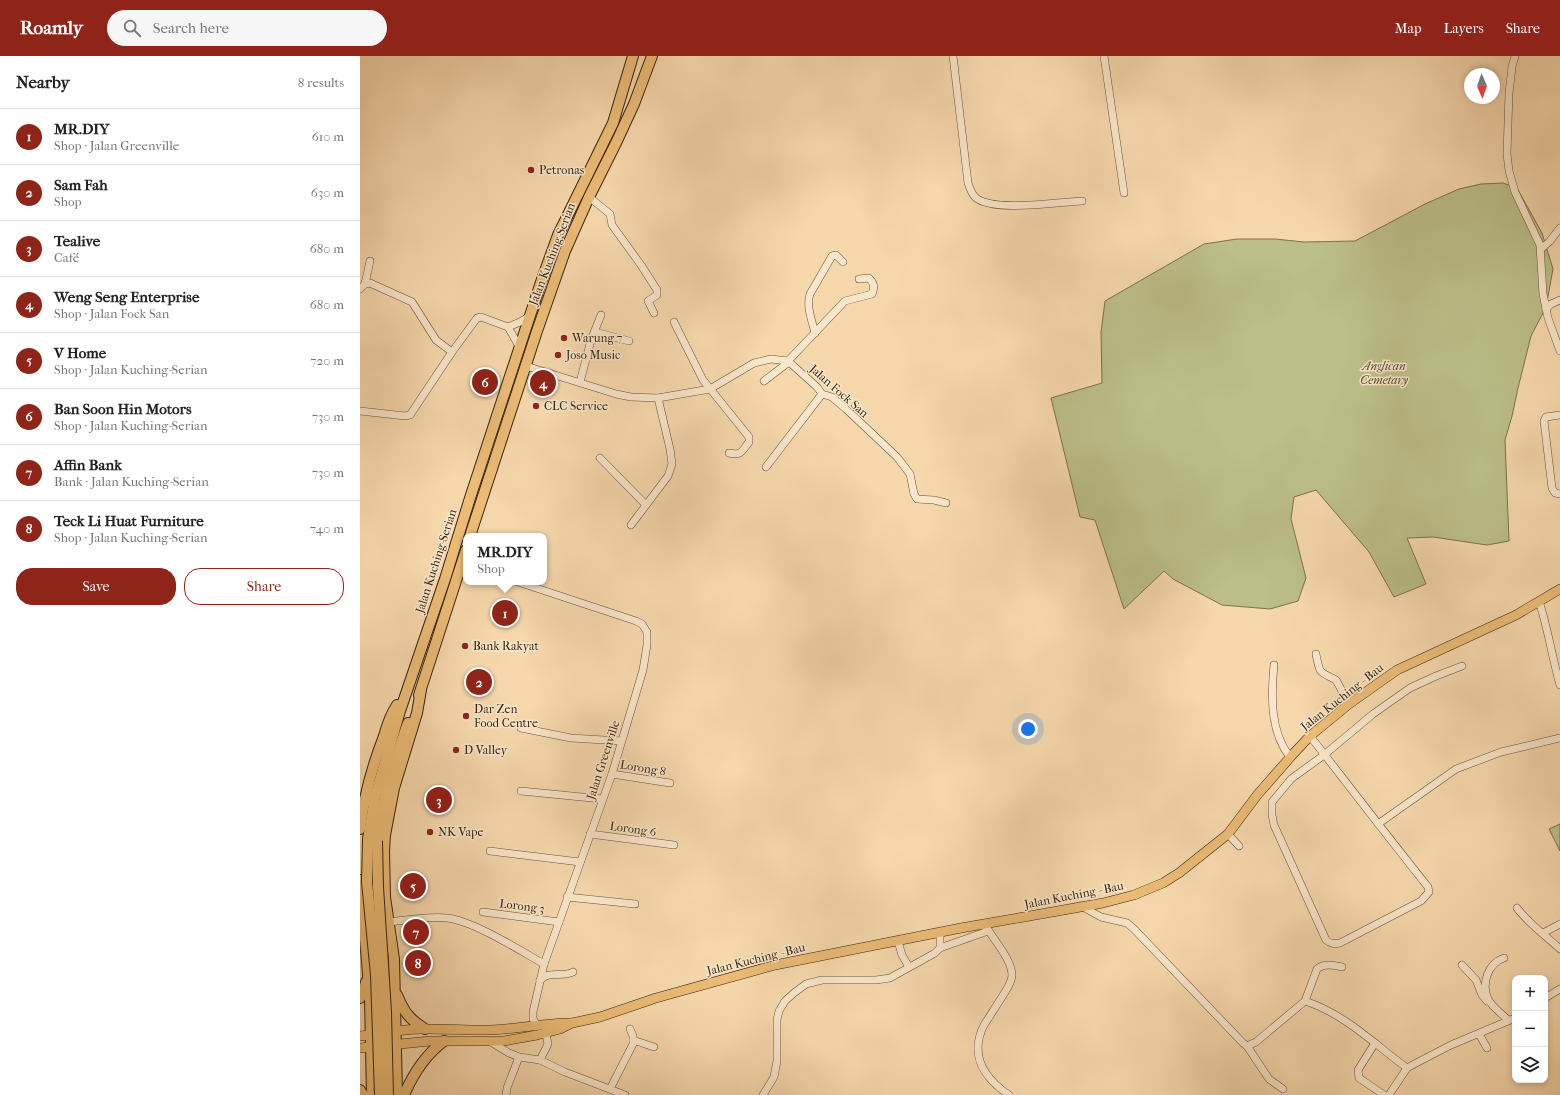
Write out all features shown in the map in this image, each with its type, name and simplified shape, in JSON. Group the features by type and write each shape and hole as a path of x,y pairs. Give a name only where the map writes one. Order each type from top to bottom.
{"highway":[{"name":"Jalan Kuching-Serian","path":"380,1095 376,976 367,882 373,840 375,797 408,686 445,579 474,485 530,316 558,236 613,122 633,56"},
{"name":"Jalan Kuching-Serian","path":"471,533 558,270 573,230 634,104 652,56"},
{"name":"Jalan Kuching-Serian","path":"388,1095 386,1012 373,840 379,822 386,787 405,730 421,690 462,574"},
{"path":"360,828 371,769 389,721 408,686"},
{"path":"397,1095 394,960 385,897 384,851 385,835 394,788 417,712 421,690"},
{"path":"360,880 372,1047 372,1095"},
{"path":"360,998 366,984 367,969"},
{"path":"394,989 404,1012 415,1023 425,1029"},
{"path":"404,1095 414,1075 427,1055 444,1041"},
{"path":"360,1090 363,1095"}],"main road":[{"name":"Jalan Kuching - Bau","path":"360,1036 395,1031 425,1029 486,1030 572,1023 600,1017 656,998 775,964 940,932 987,927 1103,903 1134,895 1162,883 1179,873 1228,834 1258,794 1290,757 1310,736 1348,704 1397,670 1516,615 1560,589"},
{"name":"Jalan Kuching - Bau","path":"360,1048 444,1041 491,1042 511,1040 546,1034 572,1023"}],"street":[{"path":"952,56 968,183 970,190 975,197 985,203 1008,206 1082,201"},
{"path":"1104,56 1124,193"},
{"path":"1515,56 1512,67 1509,93 1507,154 1509,171 1514,192 1541,249 1543,294 1546,309 1560,351"},
{"path":"589,197 610,214 612,225 657,290 657,295 648,301 654,313"},
{"path":"1541,249 1550,242 1560,228"},
{"path":"815,333 809,309 810,294 832,256 836,255 842,262"},
{"path":"363,286 370,260"},
{"path":"764,381 788,361 846,302 872,294 874,289 872,281 869,278 859,279"},
{"path":"363,286 370,283 412,302 436,340 452,352"},
{"path":"1546,309 1551,304 1560,300"},
{"path":"580,382 591,340 601,315"},
{"path":"508,327 530,316"},
{"path":"360,411 405,416 410,415 452,352 477,318 481,317 508,327 520,348"},
{"path":"674,322 703,380 750,440 740,454 737,455 729,453"},
{"path":"595,332 629,341"},
{"path":"526,366 616,394 630,397 658,398 710,389 754,363 771,359 788,361"},
{"name":"Jalan Fock San","path":"788,361 817,387 822,394 832,397 897,457 910,474 914,494 917,499 934,500 946,504"},
{"path":"766,467 822,394"},
{"path":"631,525 645,504 668,476 672,464 658,398"},
{"path":"1560,415 1546,417 1544,421 1552,488 1555,493 1560,494"},
{"path":"600,458 645,504"},
{"name":"Jalan Greenville","path":"527,585 636,621 642,624 647,632 648,645 643,670 612,774 544,964 533,1012 533,1019 537,1025"},
{"path":"1539,602 1546,622 1560,685"},
{"path":"1316,654 1320,671 1323,675 1336,680 1348,704"},
{"path":"1274,665 1274,716 1281,742 1290,757"},
{"path":"1310,736 1324,755 1428,887 1429,892 1421,901 1340,943 1330,943 1326,940 1274,825 1272,802 1291,779 1324,755 1373,714 1410,688 1462,666"},
{"path":"521,728 571,738 621,741"},
{"path":"1378,824 1456,769 1501,752 1560,738"},
{"name":"Lorong 8","path":"612,774 670,783"},
{"path":"522,791 602,800"},
{"name":"Lorong 6","path":"590,834 674,845"},
{"path":"1228,834 1240,846"},
{"path":"490,851 580,862"},
{"path":"567,897 635,904"},
{"path":"1083,907 1101,917 1123,921 1131,926 1247,1046 1269,1078 1283,1089"},
{"path":"1517,908 1534,927 1543,933 1560,949"},
{"name":"Lorong 3","path":"483,912 558,922"},
{"path":"389,922 447,918 463,922 493,936 544,964"},
{"path":"1543,933 1560,924"},
{"path":"767,1094 774,1077 778,1061 777,1029 779,1011 794,993 806,984 822,980 876,980 890,978 935,953 940,948 987,927 1009,964 1012,975 1010,984 984,1026 979,1041 979,1060 986,1075 999,1088 1009,1095"},
{"path":"940,932 940,948"},
{"path":"898,941 902,955 909,967"},
{"path":"1496,1009 1489,1000 1486,988 1486,977 1493,964 1497,960 1504,958"},
{"path":"1247,1046 1256,1042 1305,1001 1316,969 1321,966 1332,964 1342,967"},
{"path":"1462,965 1476,980 1482,995 1496,1009 1512,1019"},
{"path":"540,980 544,975 568,975 573,972"},
{"path":"1548,996 1560,989"},
{"path":"1305,1001 1321,1006 1337,1016 1407,1068"},
{"path":"1389,1095 1407,1068 1451,1045 1512,1019"},
{"path":"610,1089 631,1048 633,1040 630,1029"},
{"path":"540,1060 548,1044 546,1034"},
{"path":"1479,1034 1487,1048"},
{"path":"633,1040 654,1047"},
{"path":"491,1042 504,1051 519,1057 540,1060 565,1072 625,1095"},
{"path":"1375,1043 1358,1070 1358,1074 1359,1078 1384,1095"},
{"path":"506,1095 507,1088 519,1057"}],"green space":[{"name":"Anglican Cemetary","path":"1503,183 1517,188 1542,233 1553,269 1546,307 1531,336 1505,440 1509,541 1487,545 1433,537 1407,538 1426,584 1394,597 1369,552 1316,490 1294,497 1291,519 1306,578 1298,601 1270,609 1222,605 1173,579 1164,571 1124,609 1095,520 1080,517 1051,398 1102,383 1101,332 1105,301 1204,244 1237,239 1275,239 1304,242 1355,241 1425,204 1459,189 1481,184"},
{"path":"1560,824 1560,851 1549,829"}],"place":[{"name":"Petronas","path":"531,170"},
{"name":"Warung 7","path":"564,338"},
{"name":"Joso Music","path":"558,355"},
{"name":"Ban Soon Hin Motors","path":"485,382"},
{"name":"Weng Seng Enterprise","path":"543,383"},
{"name":"CLC Service","path":"536,406"},
{"name":"MR.DIY","path":"505,613"},
{"name":"Bank Rakyat","path":"465,646"},
{"name":"Sam Fah","path":"479,682"},
{"name":"Dar Zen Food Centre","path":"466,716"},
{"name":"D Valley","path":"456,750"},
{"name":"Tealive","path":"439,800"},
{"name":"NK Vape","path":"430,832"},
{"name":"V Home","path":"413,886"},
{"name":"Affin Bank","path":"416,932"},
{"name":"Teck Li Huat Furniture","path":"418,963"}]}
